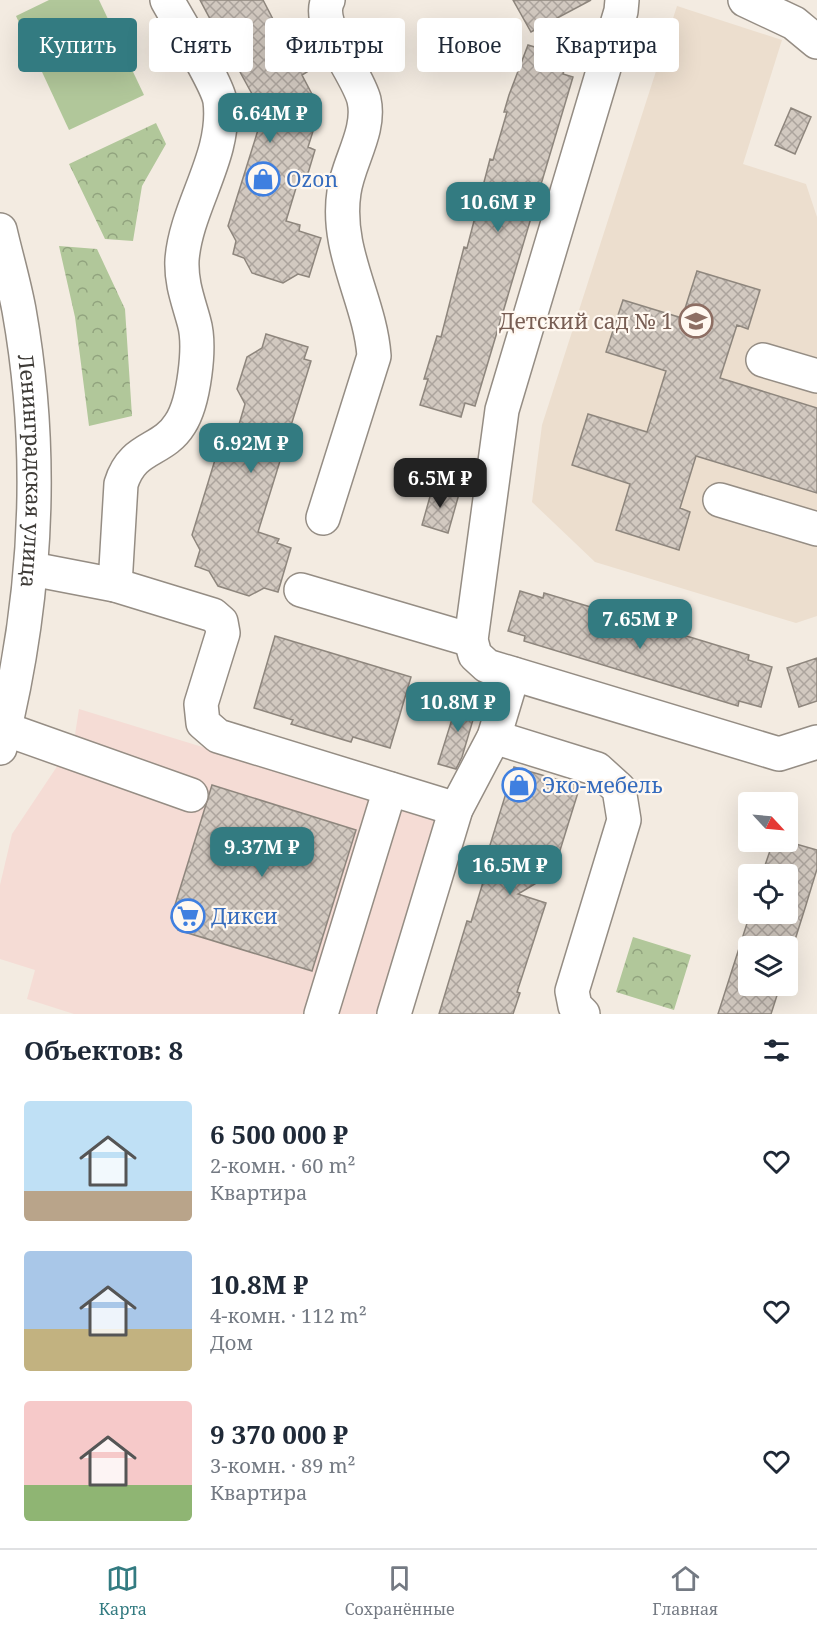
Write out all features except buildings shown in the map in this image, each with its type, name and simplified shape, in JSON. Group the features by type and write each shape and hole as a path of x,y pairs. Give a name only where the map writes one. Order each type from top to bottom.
{"street":[{"path":"115,585 121,484 126,468 136,457 164,440 180,424 191,392 198,351 194,324 181,276 183,252 222,123 219,98 167,0"},
{"path":"323,518 374,356 372,334 344,245 342,214 344,191 366,118 364,99 325,18 328,0"},
{"path":"622,0 502,410 471,640 475,654 487,666 779,754 817,742"},
{"path":"745,0 794,23 817,42"},
{"name":"Ленинградская улица","path":"0,230 9,311 29,391 33,456 32,569 18,674 2,738"},
{"path":"764,360 817,376"},
{"path":"720,500 817,530"},
{"path":"32,569 115,585 213,615 221,622 223,633 201,704 203,723 218,736 456,809"},
{"path":"301,590 471,640"},
{"path":"394,1014 456,809 494,737 513,674"},
{"path":"494,737 597,769 620,789 624,819 572,991 575,1006 583,1014"},
{"path":"2,738 191,795"},
{"path":"321,1014 390,789"}],"shaded area":[{"name":"Детский сад № 1","path":"677,6 782,40 743,164 806,184 817,217 817,616 796,623 595,562 532,502 542,425 656,72 679,72 679,18 673,18"},
{"path":"79,709 440,820 381,1014 74,1014 27,999 35,970 0,959 0,885 12,834 74,741"}],"green space":[{"path":"49,0 99,0 108,18 18,18 18,20 16,16"},
{"path":"42,72 133,72 144,95 69,130"},
{"path":"156,123 166,144 142,186 133,241 105,239 69,164"},
{"path":"59,246 97,249 125,309 132,416 89,426 75,317"},
{"path":"633,937 691,955 674,1010 616,992"}],"place":[{"name":"Ozon","path":"263,179"},
{"name":"Детский сад № 1","path":"696,321"},
{"name":"Эко-мебель","path":"519,785"},
{"name":"Дикси","path":"188,916"}]}
